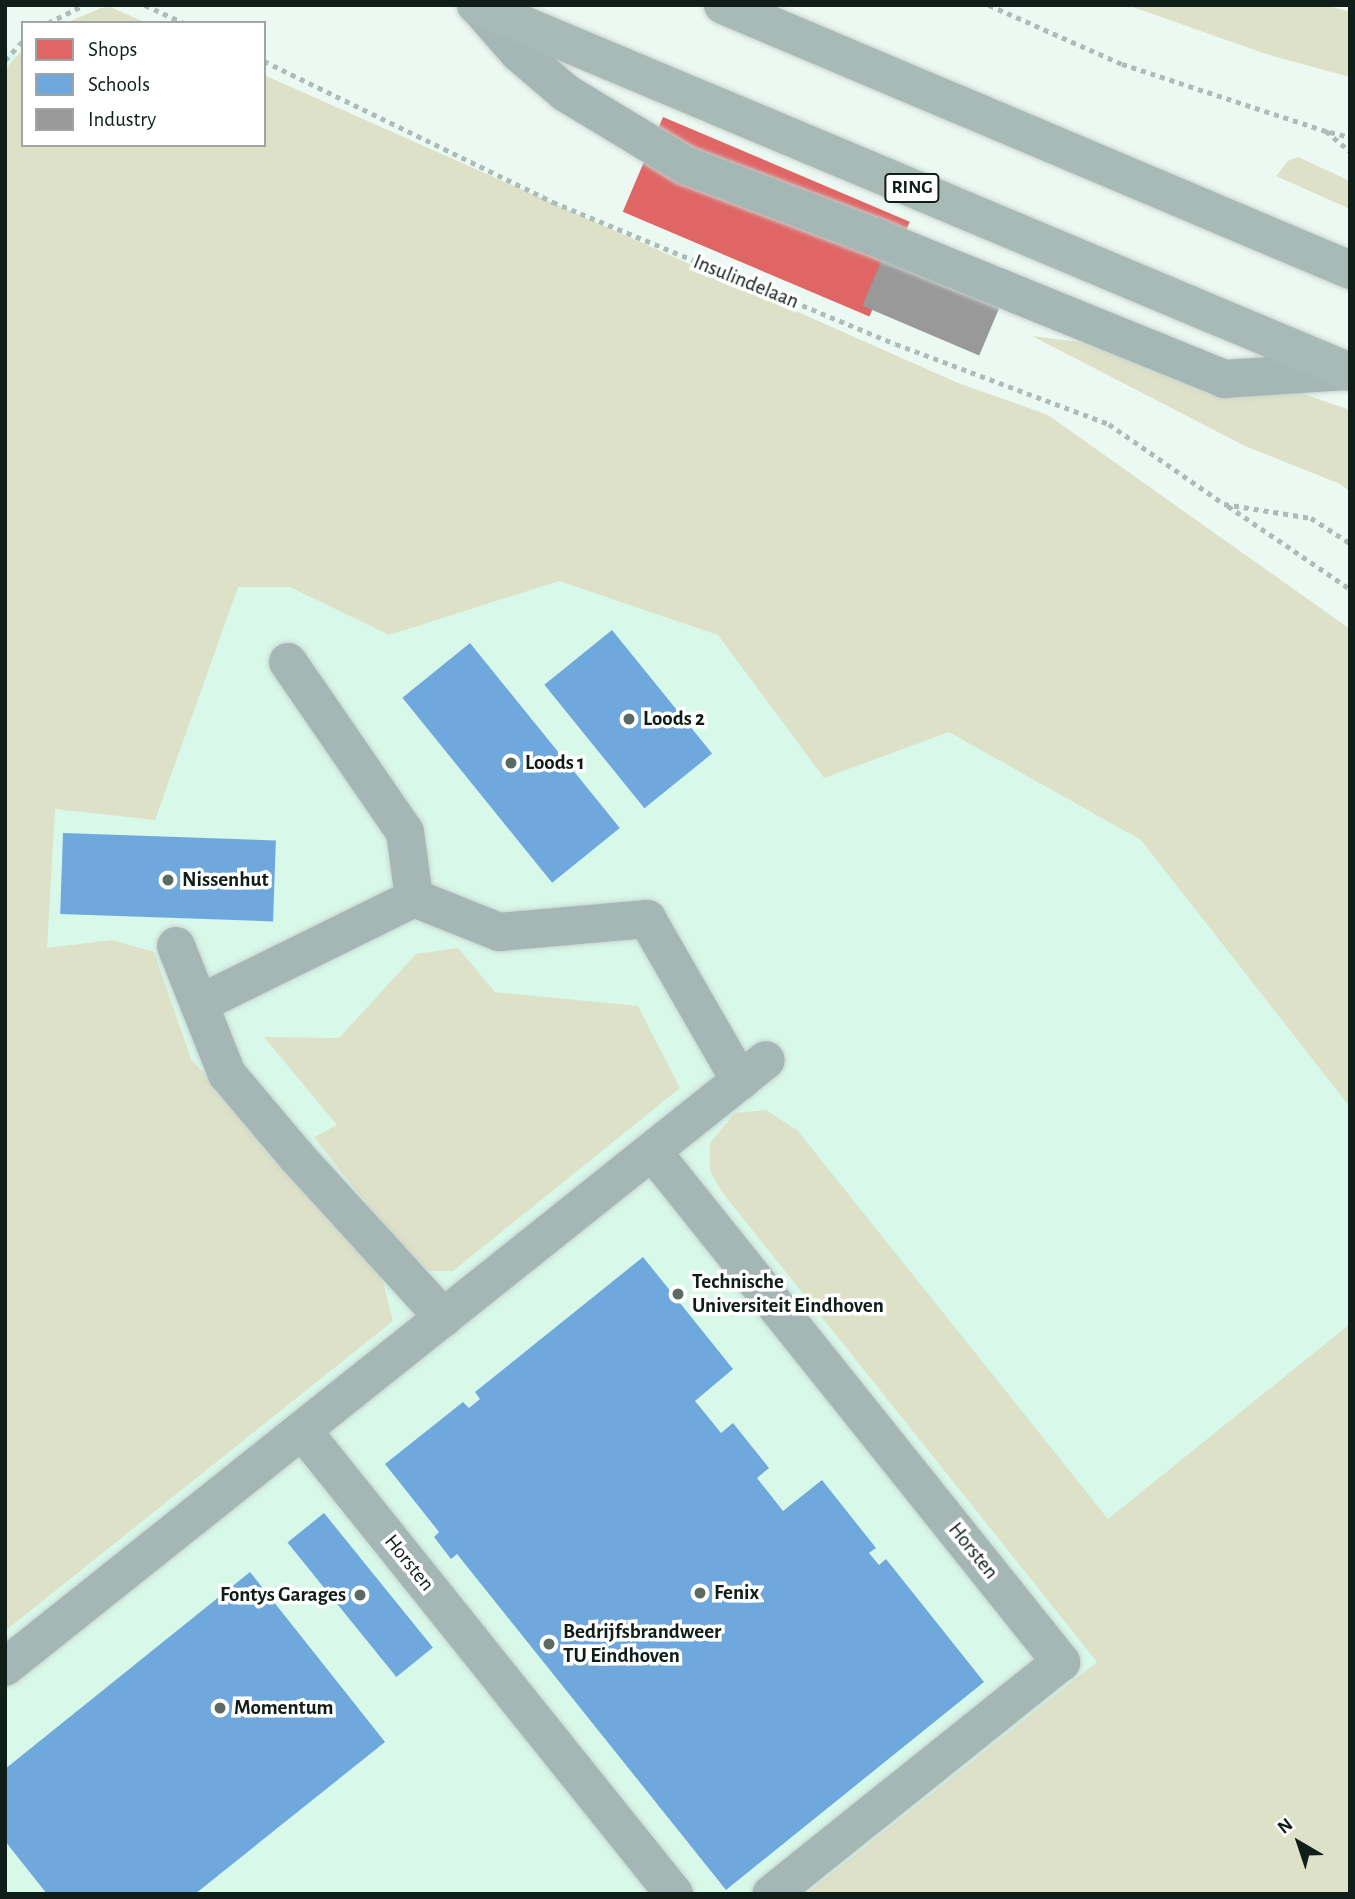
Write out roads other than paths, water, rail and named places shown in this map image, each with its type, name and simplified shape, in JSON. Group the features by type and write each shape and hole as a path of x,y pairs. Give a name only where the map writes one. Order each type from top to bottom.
{"main road":[{"path":"723,5 1350,270"},
{"name":"RING","path":"477,6 1349,372"}],"street":[{"path":"477,6 519,53 566,93 685,165 875,237 1224,379 1349,372"},
{"path":"288,662 405,832 414,898"},
{"path":"5,1667 753,1070 647,919 499,932 414,898 199,1004"},
{"path":"176,946 227,1074 296,1156 444,1318"},
{"name":"Horsten","path":"652,1151 1061,1662 771,1894"},
{"name":"Horsten","path":"302,1430 674,1894"}],"place":[{"name":"Loods 2","path":"629,719"},
{"name":"Loods 1","path":"511,763"},
{"name":"Nissenhut","path":"168,880"},
{"name":"Technische Universiteit Eindhoven","path":"678,1294"},
{"name":"Fenix","path":"700,1593"},
{"name":"Fontys Garages","path":"360,1595"},
{"name":"Bedrijfsbrandweer TU Eindhoven","path":"549,1644"},
{"name":"Momentum","path":"220,1708"}]}
